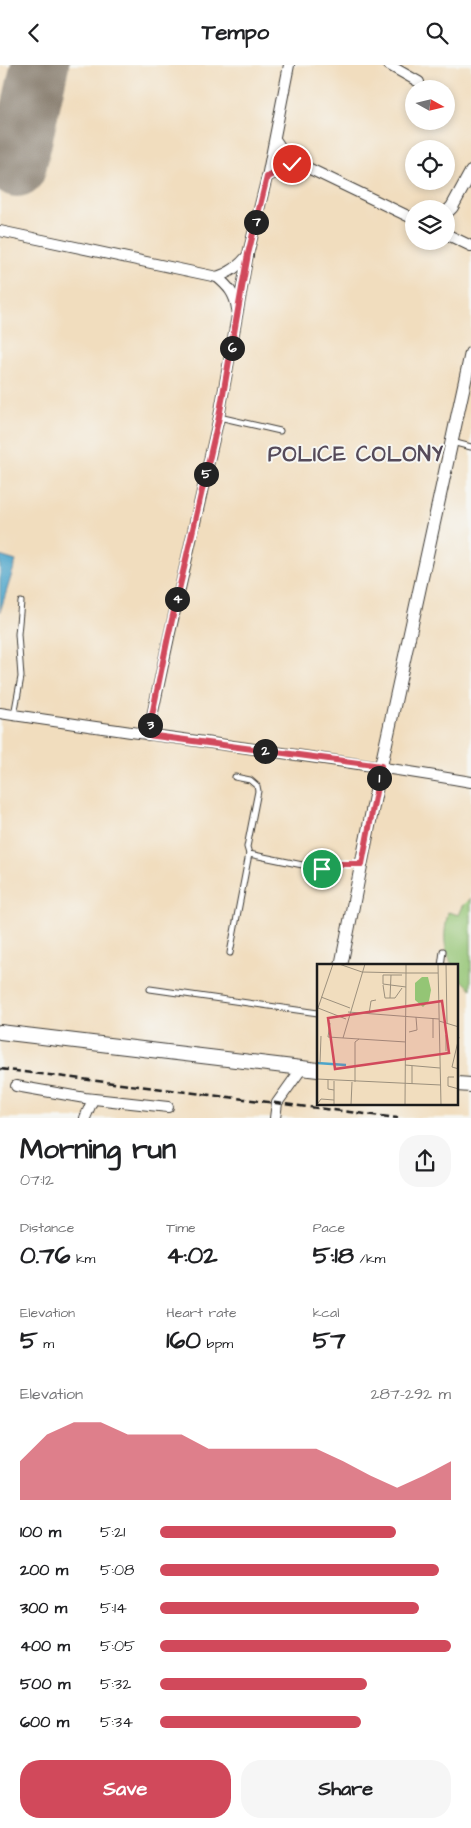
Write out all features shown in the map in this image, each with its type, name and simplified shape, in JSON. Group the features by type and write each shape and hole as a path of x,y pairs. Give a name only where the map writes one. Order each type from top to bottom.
{"main road":[{"path":"0,1033 317,1070"},
{"path":"458,1084 471,1085"}],"street":[{"path":"148,735 168,637 219,417 248,254 267,177 289,65"},
{"path":"389,65 415,80"},
{"path":"275,139 292,164"},
{"path":"267,177 292,164 308,168 405,215"},
{"path":"455,201 471,172"},
{"path":"0,231 217,277 229,287 236,301 237,319"},
{"path":"455,238 471,246"},
{"path":"217,277 238,267 248,254"},
{"path":"341,964 381,766 471,353"},
{"path":"0,713 381,766 471,781"},
{"path":"275,1118 277,1103 302,1068"},
{"path":"16,1087 93,1099 168,1107"},
{"path":"85,1118 93,1099"}],"lane":[{"path":"219,417 280,431"},
{"path":"451,442 471,447"},
{"path":"14,715 21,677 18,634 21,602"},
{"path":"230,953 249,854 247,847 258,791 257,786 250,780 235,777"},
{"path":"249,854 322,869 327,869 337,864 362,864"},
{"path":"442,964 443,951"},
{"path":"150,989 317,1013"}],"green space":[{"path":"471,898 471,989 458,976 458,964 452,964 445,939 448,912 459,915 463,906"}],"water":[{"path":"0,556 16,561 0,612"}],"runway":[{"path":"17,168 40,65"}],"railway":[{"path":"0,1069 398,1118"}],"district":[{"name":"POLICE COLONY","path":"356,454"}],"route":[{"path":"292,164 277,170 267,177 248,254 219,417 168,637 148,735 381,766 362,864 343,863 322,869"}]}
